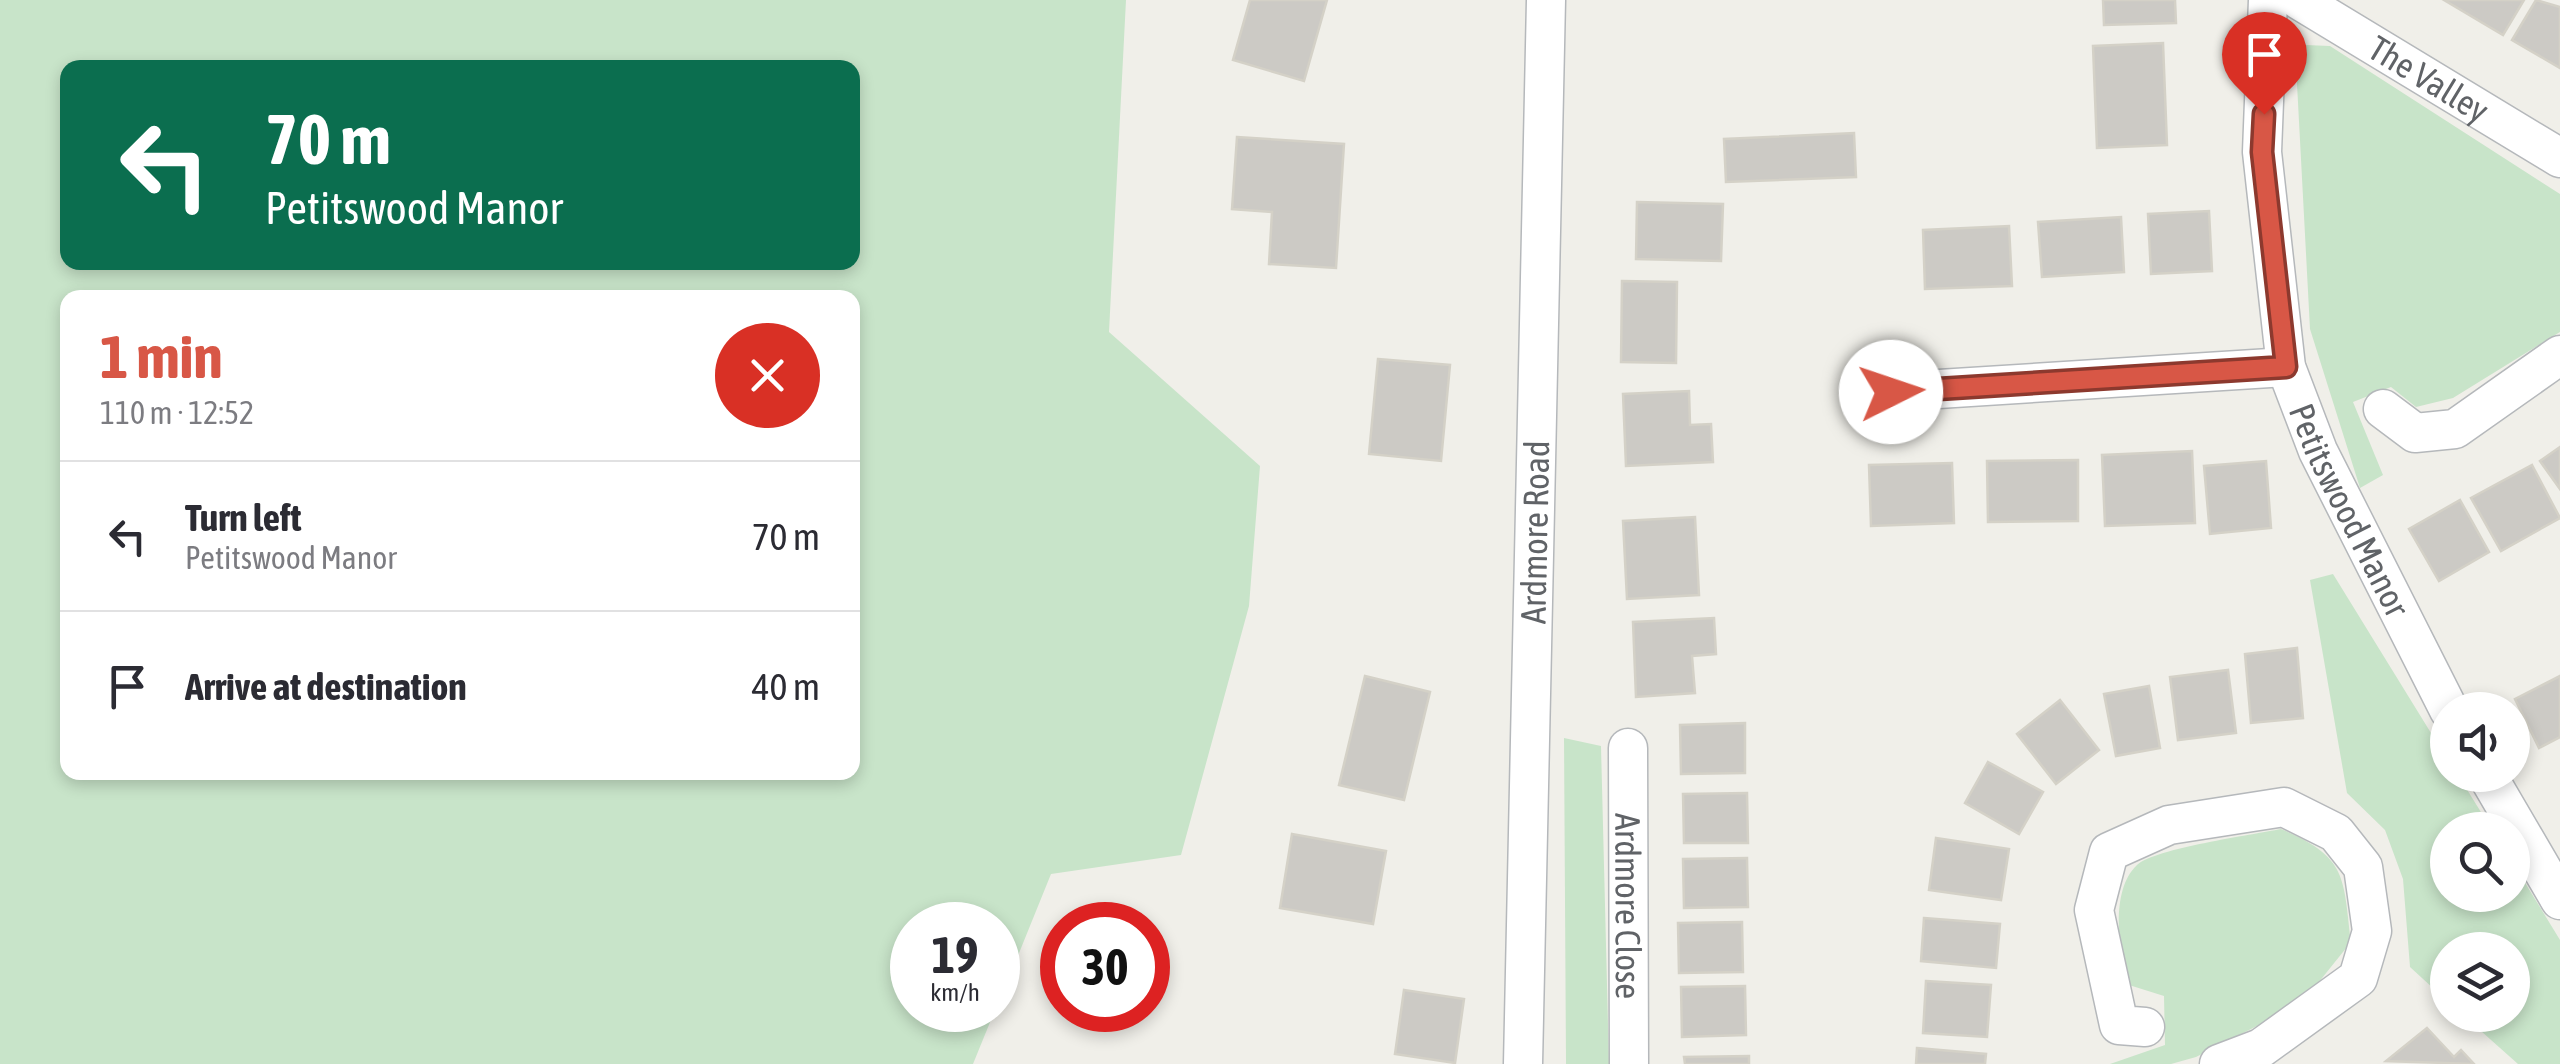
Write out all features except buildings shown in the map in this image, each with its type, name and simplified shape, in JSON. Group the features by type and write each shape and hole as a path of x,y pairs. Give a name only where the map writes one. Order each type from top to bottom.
{"street":[{"name":"Ardmore Road","path":"1523,1064 1546,0"},
{"name":"Petitswood Manor","path":"2268,0 2262,152 2286,367 2318,452 2440,692"},
{"name":"The Valley","path":"2300,0 2560,158"},
{"path":"2383,409 2415,433 2455,429 2560,355"},
{"path":"1891,392 2286,367"},
{"name":"Ardmore Close","path":"1628,748 1628,1064"},
{"path":"2501,792 2546,846 2560,900"},
{"path":"2145,1027 2119,1024 2103,964 2094,910 2109,852 2169,825 2284,806 2336,833 2363,867 2372,931 2358,978 2261,1048 2220,1064"}],"green space":[{"path":"0,0 1126,0 1109,332 1260,466 1249,606 1181,855 1051,874 1020,951 1020,902 890,902 890,1032 986,1032 973,1064 0,1064"},
{"path":"2306,45 2330,46 2560,194 2560,332 2453,398 2416,407 2391,387 2353,402 2383,475 2360,488 2310,329 2296,65"},
{"path":"2333,574 2430,731 2430,792 2469,792 2481,812 2430,812 2430,912 2530,912 2530,891 2560,940 2560,1064 2518,1064 2482,1032 2530,1032 2530,932 2430,932 2430,985 2410,967 2403,879 2385,830 2347,793 2310,580"},
{"path":"1564,738 1601,746 1609,1064 1566,1064"},
{"path":"2281,829 2319,849 2338,871 2351,942 2302,1003 2196,1057 2171,1064 2110,1064 2165,1045 2164,996 2129,985 2125,972 2119,924 2128,876 2137,865 2163,853"}],"route":[{"path":"1891,392 2286,367 2262,152 2264,114"}]}
